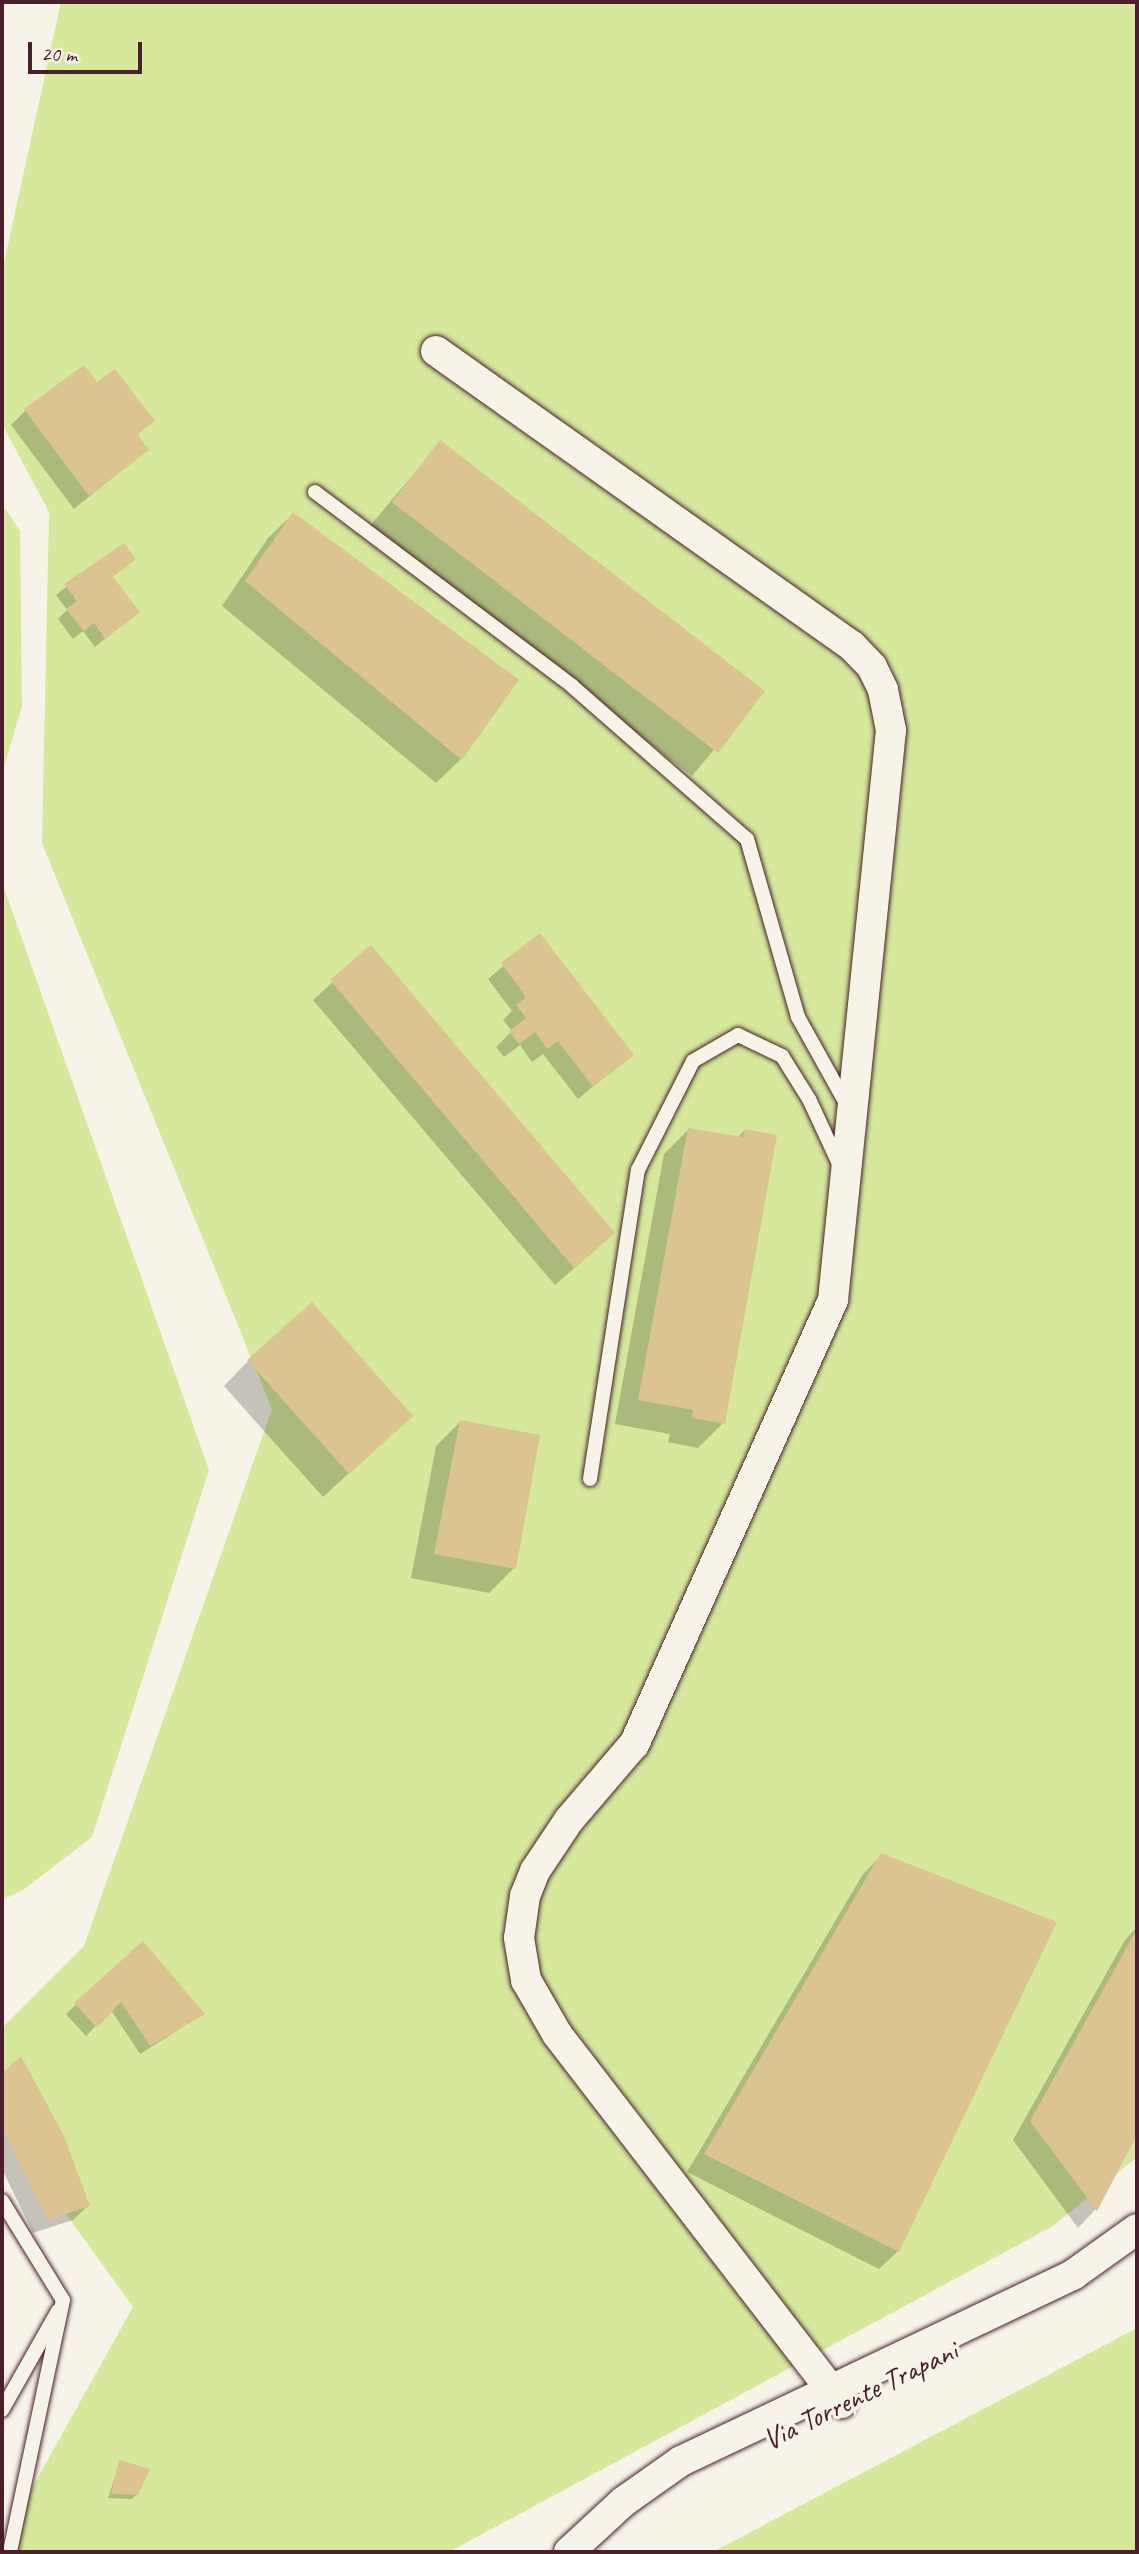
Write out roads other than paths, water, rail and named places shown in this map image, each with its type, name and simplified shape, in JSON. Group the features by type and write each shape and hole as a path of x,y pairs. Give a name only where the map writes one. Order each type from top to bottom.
{"street":[{"path":"436,351 852,646 872,667 883,690 891,730 833,1300 634,1744 569,1820 535,1871 525,1896 519,1938 526,1980 557,2034 836,2397"},
{"path":"569,2552 623,2502 681,2461 836,2397 1074,2274 1137,2229"},
{"name":"Via Torrente Trapani","path":"591,2552 682,2482 836,2397 1084,2288 1137,2250"}],"lane":[{"path":"315,492 572,686 747,839 798,1017 852,1112"},
{"path":"590,1479 638,1170 693,1061 738,1035 782,1056 809,1098 845,1175"},
{"path":"2,2201 63,2300 10,2552"},
{"path":"2,2410 63,2300"}]}
